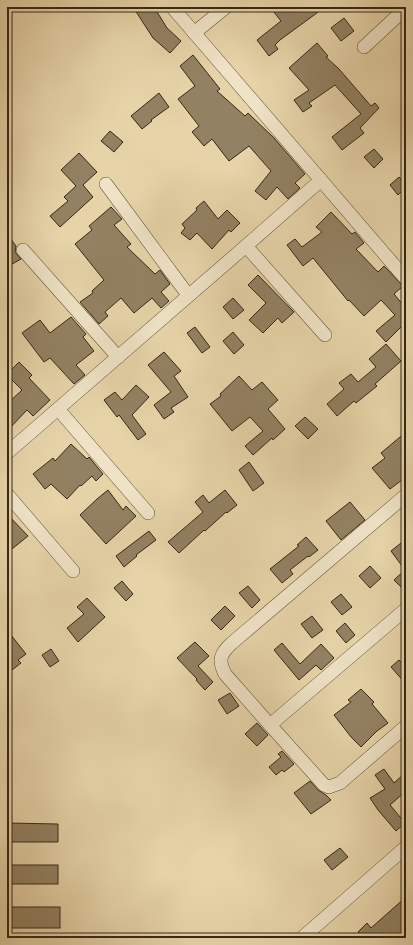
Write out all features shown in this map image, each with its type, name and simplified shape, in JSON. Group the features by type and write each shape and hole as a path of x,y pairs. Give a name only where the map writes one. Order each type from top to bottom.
{"street":[{"path":"172,7 406,279"},
{"path":"194,33 226,7"},
{"path":"364,47 406,8"},
{"path":"7,453 321,180"},
{"path":"106,184 188,295"},
{"path":"246,246 325,335"},
{"path":"24,250 118,357"},
{"path":"58,409 148,513"},
{"path":"7,494 73,571"},
{"path":"406,495 224,650 221,658 222,667 226,674 270,726 324,784 329,787 340,783 406,726"},
{"path":"270,726 406,609"},
{"path":"302,938 406,847"}],"building":[{"path":"133,7 154,7 167,28 181,41 170,53 153,38"},
{"path":"270,7 325,7 280,40 275,45 278,49 269,56 257,40 281,21"},
{"path":"344,18 354,31 341,41 331,28"},
{"path":"317,43 328,56 326,57 339,69 371,106 375,103 379,108 360,128 364,133 342,150 332,137 361,114 335,85 309,103 312,106 303,112 294,100 309,90 289,68"},
{"path":"193,55 220,89 217,91 245,116 248,113 274,138 305,174 295,183 300,188 288,199 277,187 266,200 255,191 271,171 249,146 229,161 212,139 204,146 192,132 199,126 178,99 195,86 180,66"},
{"path":"159,93 169,107 151,120 152,121 142,129 131,116"},
{"path":"110,131 123,142 114,152 101,141"},
{"path":"374,149 383,159 374,168 364,157"},
{"path":"79,153 97,172 83,185 93,197 60,227 50,216 68,201 64,197 76,186 61,170"},
{"path":"399,177 406,184 406,187 398,195 390,185"},
{"path":"204,201 218,219 227,210 240,223 231,232 229,230 212,249 197,233 190,240 181,233 185,228 182,224"},
{"path":"111,207 122,219 114,225 131,244 127,247 155,274 160,270 170,284 161,292 169,301 161,308 152,298 134,313 121,298 105,312 108,316 99,324 80,302 93,293 92,291 104,280 75,244 92,230 89,226"},
{"path":"331,212 352,234 355,232 364,243 356,249 378,272 384,266 403,286 394,294 404,306 406,305 406,327 404,324 386,342 376,331 395,315 381,300 364,316 349,300 348,301 313,258 303,266 287,245 295,239 302,247 322,232 316,227"},
{"path":"7,234 16,246 15,252 21,259 7,267"},
{"path":"258,275 294,312 282,323 278,318 263,333 249,320 266,303 248,285"},
{"path":"233,298 244,310 233,319 223,307"},
{"path":"71,317 86,334 83,337 94,351 76,365 85,375 74,384 50,358 44,362 22,333 40,320 50,333"},
{"path":"195,327 210,347 202,353 187,333"},
{"path":"233,332 244,345 234,354 223,341"},
{"path":"386,344 401,361 375,384 377,386 356,403 354,401 337,416 327,404 344,389 339,383 351,374 358,382 376,367 369,359"},
{"path":"164,352 181,371 174,376 188,397 171,408 174,412 164,419 154,405 171,392 148,365"},
{"path":"19,362 32,375 29,378 50,400 33,416 27,410 7,431 7,404 22,390 7,374"},
{"path":"239,376 252,390 262,382 278,400 268,409 285,429 273,440 272,438 253,455 245,446 263,431 250,417 232,431 210,404 221,396 220,394"},
{"path":"136,385 149,397 132,415 146,434 138,440 119,415 117,417 104,400 115,392 122,400"},
{"path":"305,417 318,429 308,439 295,426"},
{"path":"406,432 406,477 390,489 372,468 385,458 381,453"},
{"path":"71,444 87,459 89,457 103,474 96,481 92,476 81,486 80,485 67,499 51,484 45,489 33,474 53,458 55,461"},
{"path":"249,462 264,483 253,491 239,470"},
{"path":"108,490 123,510 126,506 136,516 106,544 80,515"},
{"path":"225,490 237,505 227,513 226,512 205,531 204,530 179,553 168,542 203,512 195,502 203,495 209,503"},
{"path":"350,502 365,520 341,540 326,521"},
{"path":"7,514 28,536 7,553"},
{"path":"149,531 156,540 136,555 137,556 124,567 116,556"},
{"path":"306,537 318,550 290,570 293,574 282,583 270,569 299,546 297,545"},
{"path":"401,543 406,550 406,592 394,580 405,570 391,551"},
{"path":"370,566 381,578 370,588 359,576"},
{"path":"122,581 133,594 126,601 114,588"},
{"path":"248,586 260,600 252,608 239,593"},
{"path":"341,594 352,607 342,615 331,602"},
{"path":"87,598 105,617 78,642 67,628 84,614 77,607"},
{"path":"225,606 235,616 221,630 211,620"},
{"path":"312,616 323,630 312,638 301,624"},
{"path":"345,623 355,635 346,643 336,631"},
{"path":"7,630 26,654 18,660 21,663 7,674"},
{"path":"195,642 209,656 198,666 213,682 205,690 196,680 197,679 177,658"},
{"path":"282,643 300,664 321,644 334,658 321,670 316,665 299,680 274,650"},
{"path":"51,649 59,661 50,667 42,655"},
{"path":"399,660 406,668 406,684 391,667"},
{"path":"361,689 374,702 372,704 388,723 377,731 361,747 334,715 351,702 348,700"},
{"path":"230,693 239,706 227,714 218,700"},
{"path":"257,723 268,735 257,746 245,734"},
{"path":"282,751 294,764 284,772 282,770 276,775 269,767 281,757 278,754"},
{"path":"384,769 394,783 406,772 406,791 390,805 405,823 396,831 370,798 385,789 375,775"},
{"path":"310,781 318,790 331,800 311,814 294,793"},
{"path":"7,823 58,824 58,842 7,842"},
{"path":"340,848 348,857 332,870 324,860"},
{"path":"7,865 58,865 58,884 7,884"},
{"path":"406,897 406,938 360,938 363,936 358,932 367,923 371,928"},
{"path":"7,907 60,907 60,928 7,928"}]}
